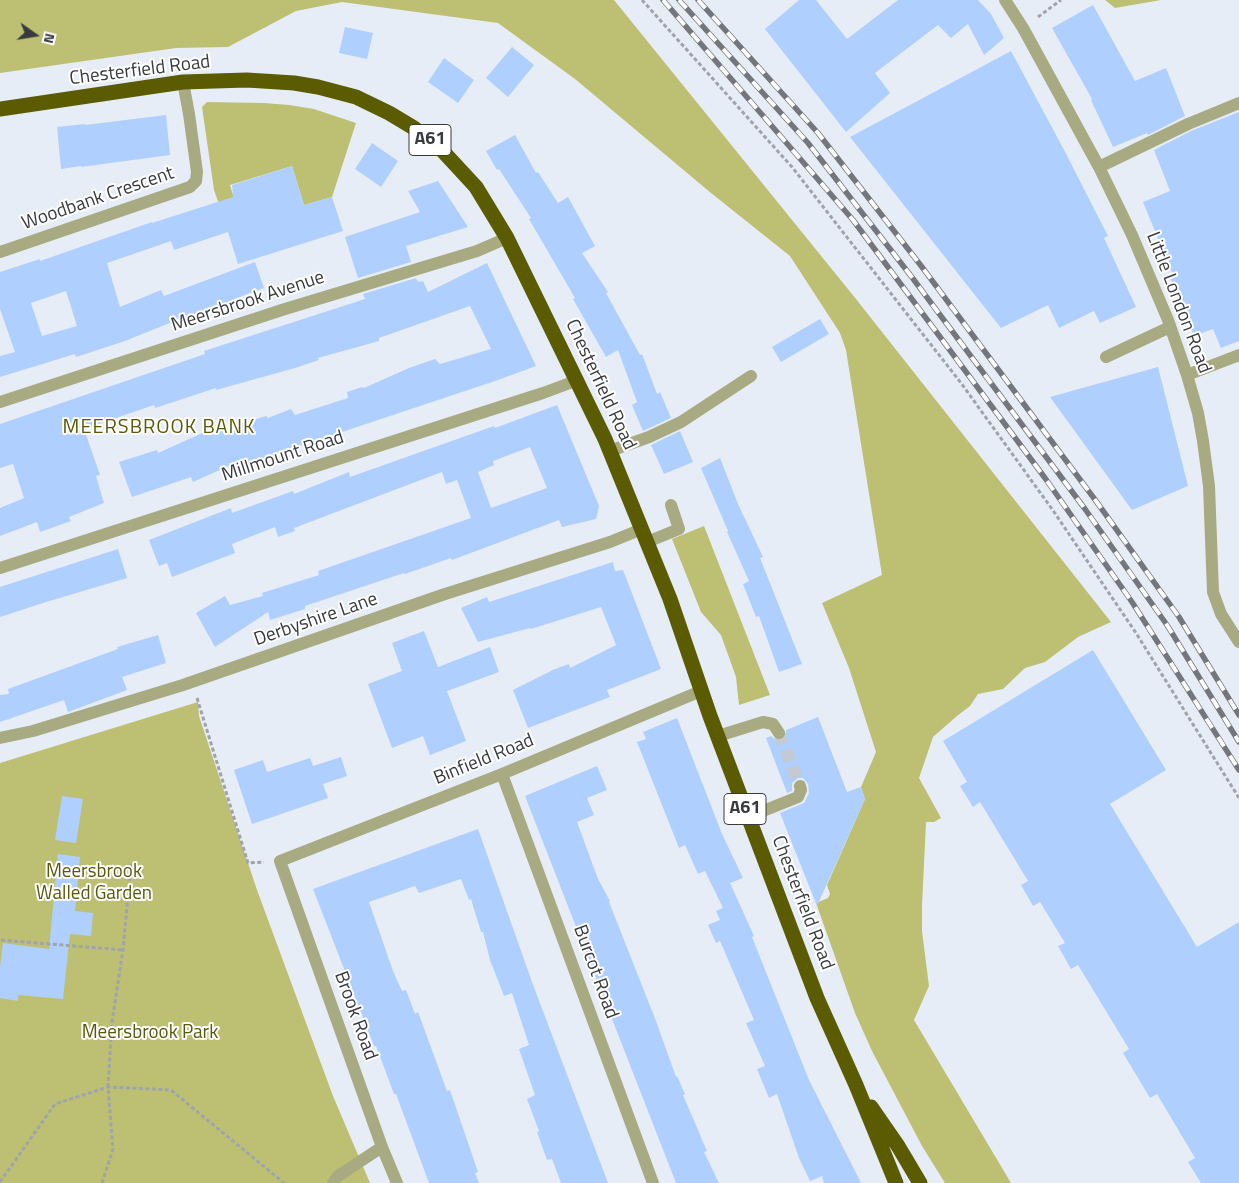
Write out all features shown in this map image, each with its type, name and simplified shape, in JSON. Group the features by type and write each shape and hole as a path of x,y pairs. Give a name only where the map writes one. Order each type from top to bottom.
{"highway":[{"name":"Chesterfield Road","path":"0,109 182,82 247,80 294,83 336,91 366,101 414,128 439,147 476,187 507,238 578,380 610,451 670,599 701,691 817,998 856,1085 896,1183"},
{"name":"Chesterfield Road","path":"856,1085 898,1146 920,1183"}],"street":[{"name":"Little London Road","path":"1004,0 1023,28 1099,167 1132,235 1170,327 1198,413 1209,486 1213,592 1221,614 1239,642"},
{"name":"Woodbank Crescent","path":"0,252 190,188 196,181 197,172 189,114 182,82"},
{"path":"1099,167 1188,124 1239,103"},
{"name":"Meersbrook Avenue","path":"0,402 285,309 477,251 507,238"},
{"path":"1106,356 1170,327"},
{"path":"1187,375 1239,355"},
{"path":"610,451 649,437 681,422 751,376"},
{"name":"Millmount Road","path":"0,568 543,393 578,380"},
{"name":"Derbyshire Lane","path":"0,738 33,731 193,682 445,594 610,542 679,529 671,505"},
{"name":"Binfield Road","path":"280,861 502,774 701,691"},
{"path":"718,736 763,722 774,724 779,733"},
{"name":"Burcot Road","path":"502,774 653,1183"},
{"path":"748,817 798,797 801,790 800,786"},
{"name":"Brook Road","path":"280,861 382,1147 397,1183"},
{"path":"333,1183 338,1176 382,1147"}],"path":[{"path":"642,0 792,167 961,383 1052,509 1136,633 1239,798"},
{"path":"1023,28 1061,0"},
{"path":"193,682 248,863 280,861"},
{"path":"102,1183 112,1149 108,1087 112,1022 132,862"},
{"path":"1,940 122,950"},
{"path":"0,1182 55,1104 108,1087 171,1090 284,1183"}],"green space":[{"path":"0,0 614,0 856,299 1111,622 1078,637 1045,662 1025,668 1003,689 978,694 970,706 933,737 919,778 941,818 934,822 926,822 922,931 929,986 914,1020 1011,1183 945,1183 922,1146 872,1051 855,1013 816,903 828,898 830,894 827,885 865,799 861,787 876,752 849,668 822,603 882,575 846,350 840,333 790,256 711,193 575,79 498,23 342,2 296,11 228,47 176,48 0,73"},
{"path":"1105,0 1161,0 1115,8"},
{"path":"207,102 289,105 314,109 356,123 332,197 304,205 292,166 230,185 236,205 221,210 214,190 202,107"},
{"path":"704,526 770,695 739,705 736,677 721,635 701,612 672,539"},
{"name":"Meersbrook Park","path":"198,702 199,716 257,890 333,1096 370,1183 0,1183 0,763"}],"building":[{"path":"799,0 816,0 847,39 898,0 978,0 991,14 1004,38 984,55 968,24 951,38 938,25 875,73 890,93 846,132 765,29"},
{"path":"1093,5 1135,81 1166,68 1185,116 1148,135 1147,133 1113,147 1092,99 1052,28"},
{"path":"345,27 373,33 367,59 339,53"},
{"path":"512,47 534,65 508,97 486,78"},
{"path":"1011,51 1108,236 1104,238 1136,307 1100,323 1094,311 1059,328 1048,305 1001,328 850,137"},
{"path":"444,58 474,80 458,103 428,82"},
{"path":"1239,112 1239,341 1221,348 1213,329 1194,336 1170,278 1174,277 1143,202 1170,191 1154,150 1191,131"},
{"path":"166,115 170,155 61,169 57,127"},
{"path":"515,135 536,173 538,172 558,203 568,197 595,246 582,253 608,292 606,293 640,355 642,354 657,394 660,392 671,418 643,431 632,405 637,402 618,350 606,357 573,299 575,298 529,219 531,218 486,151"},
{"path":"372,143 398,161 381,187 355,169"},
{"path":"292,166 304,205 332,197 343,231 238,264 228,232 174,250 171,241 107,263 120,307 161,290 164,296 255,262 264,288 234,299 235,304 194,319 192,314 125,341 76,357 75,354 0,377 0,356 15,352 0,309 0,272 40,259 40,261 152,222 233,197 232,185","holes":["66,291 77,326 42,336 31,303"]},
{"path":"438,181 468,227 406,246 411,262 358,278 345,237 420,212 408,191"},
{"path":"487,263 536,366 234,468 233,464 193,482 191,477 132,497 119,462 157,450 158,453 207,431 209,435 266,416 268,418 291,409 295,415 348,398 347,392 364,388 435,359 440,364 491,349 470,306 379,338 379,341 318,358 319,360 295,368 216,390 216,388 155,408 154,405 84,429 100,475 96,476 104,503 69,517 71,521 40,532 37,522 0,536 0,508 24,498 13,464 0,468 0,424 205,354 204,351 365,299 363,294 416,278 418,282 423,281 428,292"},
{"path":"820,319 829,334 781,362 772,347"},
{"path":"1158,367 1188,486 1132,510 1050,397"},
{"path":"557,405 599,506 596,519 562,527 559,520 452,560 451,558 305,606 305,609 270,620 268,612 215,647 196,613 225,596 230,605 263,596 262,593 319,575 318,571 471,518 457,480 446,484 442,472 294,528 295,531 278,537 275,527 232,544 235,553 172,577 167,563 159,566 149,540 231,508 232,513 293,491 294,494 349,472 350,477 494,426 495,428","holes":["530,447 547,488 491,508 478,472 494,465 493,461"]},
{"path":"680,431 693,462 664,474 651,445"},
{"path":"720,458 738,504 763,557 760,558 802,664 779,672 759,616 756,617 743,584 749,581 701,468"},
{"path":"118,549 127,578 0,617 0,587"},
{"path":"613,562 615,571 623,570 661,669 607,690 610,697 528,728 513,690 555,669 569,664 570,668 616,645 601,607 531,629 478,642 461,608 487,597 489,602"},
{"path":"424,631 438,667 490,647 499,672 447,691 466,741 430,755 423,736 392,748 368,684 402,671 392,643"},
{"path":"158,635 166,663 122,677 127,690 68,712 64,700 0,722 0,695 9,694 8,689 118,649 117,647"},
{"path":"1093,650 1166,770 1110,804 1197,947 1239,922 1239,1183 1201,1183 1188,1162 1195,1158 1157,1094 1150,1098 1123,1053 1129,1049 1078,965 1071,969 1058,946 1065,943 1040,902 1033,906 1021,885 1028,881 980,802 973,807 960,786 967,782 943,741"},
{"path":"818,717 847,792 861,787 865,799 817,906 780,813 804,803 809,793 808,784 803,778 798,778 792,783 792,791 787,793 766,738 771,736 776,740 783,740 786,736 786,730"},
{"path":"677,718 722,834 743,878 730,883 754,936 752,937 809,1080 861,1183 824,1183 822,1176 810,1181 799,1158 777,1094 769,1098 757,1069 765,1066 746,1023 754,1020 720,941 716,943 708,925 720,920 716,911 723,908 705,871 698,874 685,845 679,848 637,742 646,739 643,732"},
{"path":"341,757 347,776 323,784 328,798 252,824 234,770 263,760 267,772 310,758 313,766"},
{"path":"597,766 607,790 587,798 594,815 577,822 598,879 610,901 676,1077 685,1094 683,1095 707,1151 704,1152 719,1183 676,1183 525,796"},
{"path":"62,796 83,799 76,843 55,840"},
{"path":"478,829 532,982 608,1183 561,1183 552,1159 547,1160 527,1099 535,1095 519,1049 529,1045 512,993 504,996 490,960 483,932 481,932 471,899 469,900 461,879 419,893 415,886 369,902 393,971 402,991 406,990 415,1014 418,1012 447,1091 450,1090 478,1172 475,1173 479,1183 429,1183 396,1094 394,1094 376,1046 374,1046 313,889"},
{"path":"58,854 80,857 75,911 93,913 91,936 70,934 63,999 18,995 18,1001 0,998 0,967 3,943 49,949"}],"tunnel":[{"path":"779,733 800,786"}],"railway":[{"path":"663,0 853,220 1045,478 1132,602 1239,770"},
{"path":"679,0 808,143 911,276 1085,509 1167,625 1239,742"},
{"path":"698,0 818,133 922,267 1096,501 1179,617 1239,715"}],"district":[{"name":"MEERSBROOK BANK","path":"159,428"}],"park label":[{"name":"Meersbrook Walled Garden","path":"94,883"}]}
